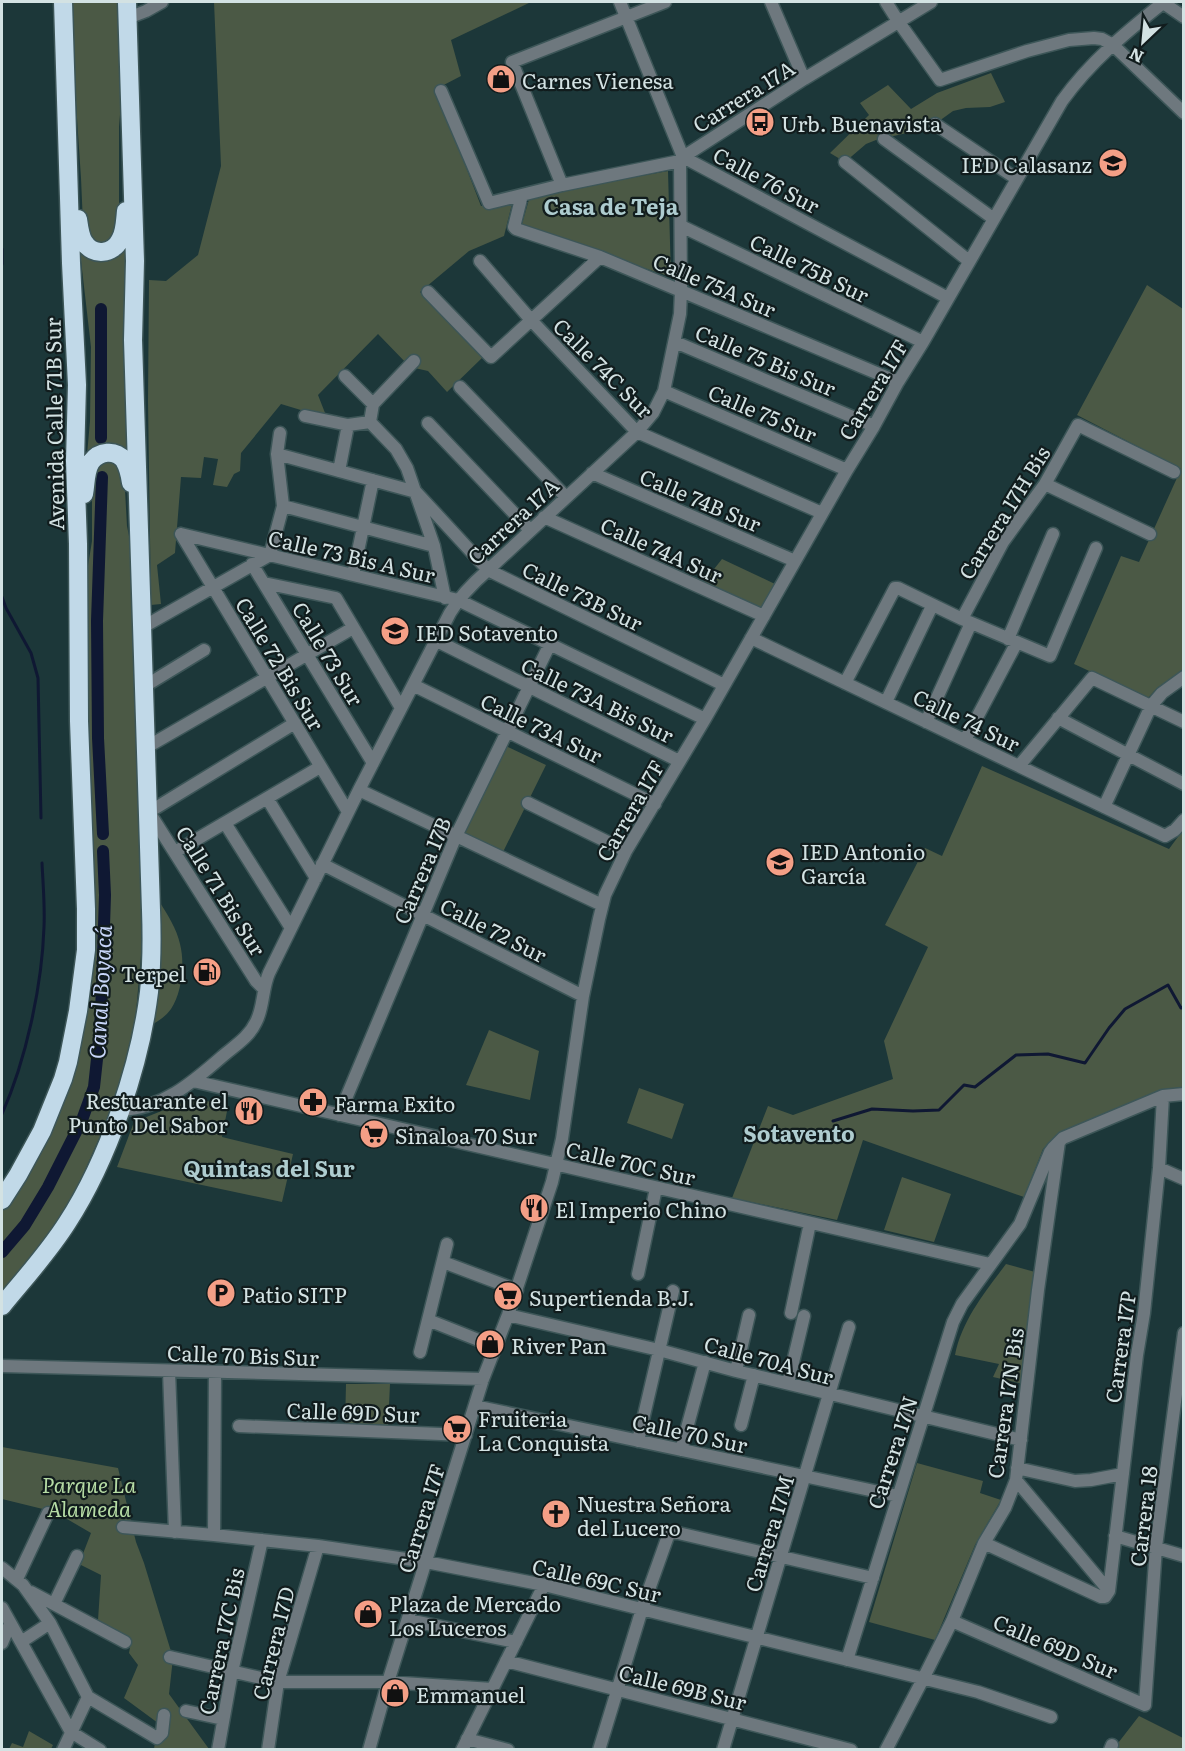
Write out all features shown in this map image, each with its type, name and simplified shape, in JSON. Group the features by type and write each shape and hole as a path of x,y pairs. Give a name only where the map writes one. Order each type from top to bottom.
{"highway":[{"name":"Avenida Calle 71B Sur","path":"2,1200 42,1131 68,1062 85,968 86,909 79,698 75,461 77,375 63,2"},
{"path":"2,1306 47,1252 68,1221 92,1176 120,1110 141,1037 150,975 152,937 133,340 135,230 128,10"},
{"path":"68,149 81,235 89,248 99,252 110,250 123,234 131,158"},
{"path":"78,544 89,467 96,457 108,452 125,461 140,541"}],"street":[{"path":"128,10 146,11 162,2"},
{"name":"Calle 76 Sur","path":"620,2 682,159 948,298"},
{"path":"562,185 512,62 665,2"},
{"path":"771,2 804,79"},
{"path":"886,2 940,80 1058,42 1102,39 1113,45 1184,113"},
{"name":"Carrera 17A","path":"120,1110 139,1108 161,1101 193,1081 248,1035 258,1018 268,974 435,640 451,599 488,570 637,432 653,413 664,391 675,342 681,291 682,159 804,79 931,2"},
{"path":"1163,2 1184,17"},
{"name":"Carrera 17F","path":"369,1749 483,1379 517,1290 547,1200 556,1165 583,996 602,905 610,883 626,851 705,719 1062,101 1084,72 1163,2"},
{"path":"441,91 489,203 682,159"},
{"path":"935,124 1017,179"},
{"path":"884,139 994,219"},
{"path":"845,162 969,261"},
{"name":"Calle 75A Sur","path":"522,195 515,228 600,257 898,382"},
{"name":"Calle 75B Sur","path":"681,226 923,342"},
{"path":"428,292 491,357 600,257"},
{"name":"Calle 74C Sur","path":"480,261 531,320 637,432 822,513"},
{"name":"Calle 75 Bis Sur","path":"675,342 874,426"},
{"path":"370,422 373,404 414,361"},
{"path":"345,376 373,404"},
{"path":"460,387 566,497"},
{"name":"Calle 75 Sur","path":"664,391 847,470"},
{"path":"305,416 348,425 370,422"},
{"path":"370,422 396,449 407,468 451,599"},
{"path":"428,423 530,530"},
{"path":"339,471 348,425"},
{"name":"Carrera 17H Bis","path":"926,722 1002,542 1045,484 1078,425 1174,472"},
{"path":"143,627 270,555 283,506 277,454 280,433"},
{"path":"277,454 416,492"},
{"name":"Calle 74B Sur","path":"592,473 795,561"},
{"path":"353,575 373,480"},
{"path":"1045,484 1150,534"},
{"name":"Calle 73B Sur","path":"416,492 488,570 724,685"},
{"path":"283,506 434,546"},
{"name":"Calle 74A Sur","path":"544,517 764,616"},
{"name":"Calle 73 Bis A Sur","path":"181,534 451,599 705,719"},
{"name":"Calle 72 Bis Sur","path":"181,534 348,812"},
{"path":"965,740 1012,640 1053,534"},
{"path":"845,683 895,588 1050,656 1096,548"},
{"name":"Calle 73 Sur","path":"252,564 373,763"},
{"path":"264,583 336,598 401,708"},
{"path":"886,702 932,606"},
{"path":"147,747 353,628"},
{"name":"Calle 74 Sur","path":"751,638 1165,836 1175,830 1184,820"},
{"name":"Calle 73A Bis Sur","path":"435,640 679,761"},
{"name":"Carrera 17B","path":"339,1115 456,836 550,644"},
{"path":"145,686 204,650"},
{"path":"1104,807 1151,706 1162,693 1184,677"},
{"path":"1019,766 1092,678 1184,722"},
{"name":"Calle 73A Sur","path":"413,685 655,804"},
{"path":"1058,718 1184,784"},
{"path":"149,812 295,723"},
{"path":"174,852 320,766"},
{"path":"359,790 602,905"},
{"path":"267,798 316,878"},
{"path":"528,803 626,851"},
{"name":"Calle 71 Bis Sur","path":"149,812 256,981 264,988"},
{"path":"225,823 291,928"},
{"name":"Calle 72 Sur","path":"322,864 583,996"},
{"name":"Calle 70C Sur","path":"193,1081 990,1264"},
{"path":"1060,1141 1163,1096 1184,1094"},
{"name":"Carrera 17P","path":"1105,1594 1115,1536 1144,1313 1159,1168 1163,1096"},
{"name":"Carrera 17N","path":"847,1660 953,1322 962,1304 1020,1224 1050,1152 1060,1141"},
{"name":"Carrera 17N Bis","path":"886,1749 952,1621 984,1543 1005,1508 1016,1474 1038,1290 1060,1141"},
{"path":"1159,1168 1184,1179"},
{"path":"638,1274 656,1188"},
{"path":"791,1313 810,1223"},
{"path":"420,1352 447,1244"},
{"path":"443,1262 517,1290"},
{"path":"638,1441 673,1291"},
{"name":"Calle 70A Sur","path":"508,1315 1021,1440"},
{"path":"736,1371 749,1315"},
{"path":"788,1383 804,1316"},
{"path":"428,1320 496,1347"},
{"name":"Carrera 17M","path":"723,1749 849,1327"},
{"name":"Carrera 18","path":"1145,1705 1156,1547 1181,1377 1184,1333"},
{"path":"681,1450 705,1362"},
{"name":"Calle 70 Bis Sur","path":"2,1366 483,1379"},
{"path":"169,1371 175,1532"},
{"path":"214,1535 215,1373"},
{"path":"741,1425 754,1375"},
{"name":"Calle 70 Sur","path":"475,1406 898,1496"},
{"name":"Calle 69D Sur","path":"239,1426 466,1435"},
{"path":"1016,1474 1075,1481 1122,1474"},
{"path":"1016,1474 1105,1594"},
{"path":"17,1579 48,1513"},
{"name":"Calle 69C Sur","path":"123,1527 318,1546 426,1562 544,1585 996,1697 1051,1717"},
{"path":"599,1749 642,1609 668,1536 672,1533 873,1578"},
{"path":"1115,1536 1184,1556"},
{"name":"Carrera 17C Bis","path":"218,1749 232,1672 262,1540"},
{"path":"984,1543 1105,1594"},
{"name":"Carrera 17D","path":"268,1749 278,1682 318,1546"},
{"path":"54,1604 77,1556"},
{"path":"2,1568 27,1590 50,1623 88,1697 157,1738 162,1733 164,1715"},
{"path":"508,1749 464,1744 544,1585"},
{"path":"27,1590 125,1642"},
{"path":"2,1608 71,1732 100,1749"},
{"path":"408,1620 516,1642"},
{"name":"Calle 69D Sur","path":"952,1621 1145,1705"},
{"path":"21,1642 50,1623"},
{"path":"2,1643 10,1624"},
{"path":"170,1657 278,1682 388,1682 492,1689"},
{"name":"Calle 69B Sur","path":"506,1661 851,1749"},
{"path":"63,1749 88,1697"},
{"path":"186,1711 223,1719"}],"green space":[{"path":"71,2 118,2 122,89 119,127 119,225 111,243 96,245 83,224"},
{"path":"214,2 531,2 451,40 461,76 436,89 481,206 513,200 504,236 469,251 420,292 483,357 447,392 428,371 410,367 378,334 318,395 327,418 281,404 241,453 240,471 234,474 227,487 213,485 218,459 204,457 201,478 181,477 175,553 157,565 161,604 151,605 149,280 166,281 198,255 221,166"},
{"path":"991,73 1005,102 990,107 953,111 935,124 920,130 866,144 845,162 830,153 869,115 860,103 888,85 911,109 937,93"},
{"path":"668,171 671,277 521,227 530,196"},
{"path":"128,247 130,452 87,455 91,347 80,252 94,259 106,261 117,257"},
{"path":"1147,285 1183,309 1183,670 1157,688 1148,698 1074,664 1121,556 1139,562 1181,469 1077,415"},
{"path":"115,459 124,472 127,526 132,551 143,933 135,1024 113,1107 74,1195 38,1250 2,1292 2,1210 73,1072 86,667 85,584 92,541 92,475 96,465"},
{"path":"722,559 775,584 760,611 703,583"},
{"path":"506,746 546,765 503,852 464,834"},
{"path":"982,766 1169,849 1183,830 1183,1087 1175,1088 1056,1136 1043,1149 1024,1197 863,1140 837,1220 732,1198 768,1106 793,1115 893,1079 884,1041 928,947 885,925 925,848 942,856"},
{"path":"159,901 179,938 182,969 175,1002 167,1014 153,1024 159,962"},
{"path":"489,1030 539,1051 530,1100 466,1085"},
{"path":"639,1088 684,1104 672,1139 627,1123"},
{"path":"194,1098 228,1106 222,1137 293,1154 282,1202 117,1167 134,1122"},
{"path":"902,1177 951,1194 934,1242 884,1230"},
{"path":"1006,1264 1035,1272 1023,1384 993,1377 999,1364 955,1355 969,1318"},
{"path":"346,1384 390,1384 388,1427 345,1426"},
{"name":"Parque La Alameda","path":"2,1447 118,1468 136,1542 173,1658 169,1694 209,1749 154,1749 158,1723 124,1698 138,1665 129,1653 131,1642 98,1620 101,1575 79,1564 91,1533 55,1512 2,1499"},
{"path":"917,1463 983,1481 980,1493 1001,1500 975,1545 935,1640 869,1622"},
{"path":"1139,1716 1183,1738 1183,1749 1119,1750 1115,1747"},
{"path":"29,1731 53,1745 51,1749 9,1749 12,1743 23,1747"}],"waterway":[{"path":"2,249 2,264"},
{"name":"Canal Boyacá","path":"101,309 101,438"},
{"name":"Canal Boyacá","path":"102,477 97,621 98,738 103,834"},
{"path":"2,597 31,653 38,678 41,818"},
{"name":"Canal Boyacá","path":"2,1252 25,1225 48,1187 82,1120 94,1087 102,988 105,895 103,851"},
{"path":"2,1114 25,1047 40,974 44,927 42,863"},
{"path":"833,1121 872,1109 939,1110 964,1085 975,1087 1016,1055 1048,1054 1085,1063 1125,1009 1168,985 1181,1008 1184,1007"}],"place":[{"name":"Carnes Vienesa","path":"501,79"},
{"name":"Urb. Buenavista","path":"760,122"},
{"name":"IED Calasanz","path":"1113,163"},
{"name":"IED Sotavento","path":"395,631"},
{"name":"IED Antonio García","path":"780,862"},
{"name":"Terpel","path":"207,972"},
{"name":"Farma Exito","path":"313,1102"},
{"name":"Restuarante el Punto Del Sabor","path":"249,1111"},
{"name":"Sinaloa 70 Sur","path":"374,1134"},
{"name":"El Imperio Chino","path":"534,1208"},
{"name":"Patio SITP","path":"221,1293"},
{"name":"Supertienda B.J.","path":"508,1296"},
{"name":"River Pan","path":"490,1344"},
{"name":"Fruiteria La Conquista","path":"457,1429"},
{"name":"Nuestra Señora del Lucero","path":"556,1514"},
{"name":"Plaza de Mercado Los Luceros","path":"368,1614"},
{"name":"Emmanuel","path":"395,1693"}],"district":[{"name":"Casa de Teja","path":"611,205"},
{"name":"Sotavento","path":"799,1132"},
{"name":"Quintas del Sur","path":"269,1167"}]}
